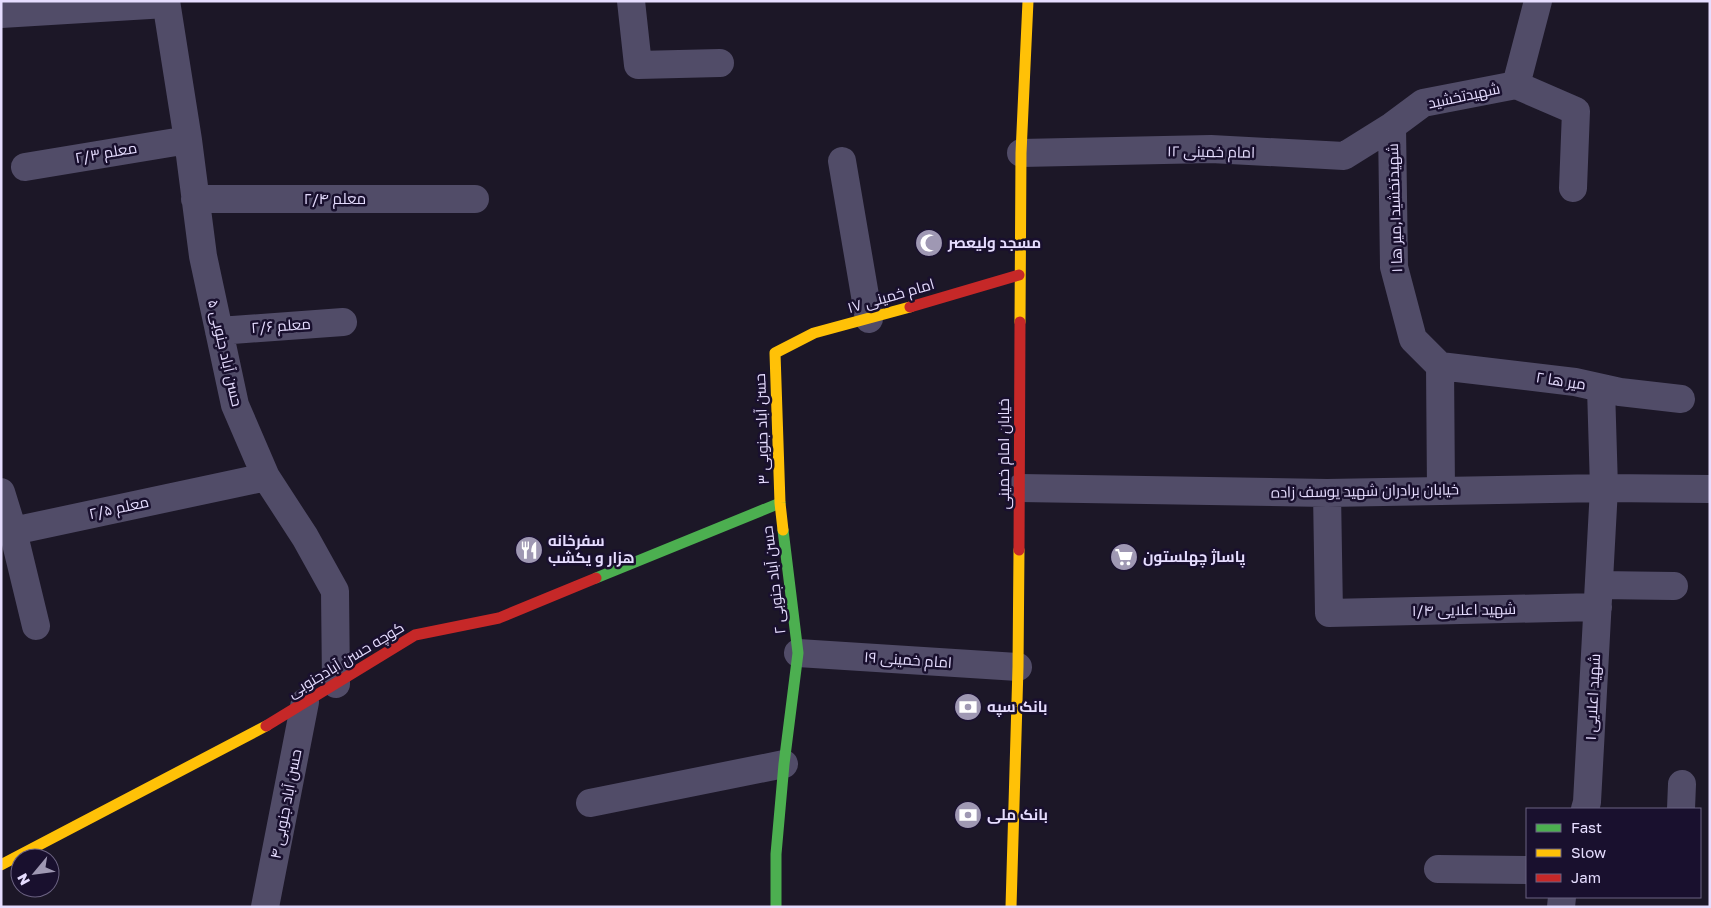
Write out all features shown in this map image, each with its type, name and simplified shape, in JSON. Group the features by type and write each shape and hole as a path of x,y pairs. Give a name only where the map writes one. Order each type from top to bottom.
{"street":[{"path":"631,1 638,65 720,63"},
{"name":"خیابان امام خمینی","path":"1011,907 1018,667 1021,153 1028,1"},
{"name":"شهیدتخشید","path":"1392,126 1423,103 1516,85 1538,1"},
{"path":"1,14 166,3"},
{"name":"حسن آباد جنوبی ۵","path":"166,3 188,140 203,256 234,404 266,477 305,537 335,591 336,684"},
{"path":"1516,85 1576,111 1573,188"},
{"name":"امام خمینی ۱۲","path":"1021,153 1212,149 1344,156 1392,126"},
{"name":"شهیدتخشید۱,میر ها ۱","path":"1392,126 1394,267 1413,339 1440,366"},
{"name":"معلم ۲/۳","path":"25,167 188,140"},
{"path":"842,161 869,319"},
{"name":"معلم ۲/۴","path":"195,199 475,199"},
{"name":"امام خمینی ۱۷","path":"775,353 814,333 869,319 1019,274"},
{"name":"معلم ۲/۶","path":"219,331 343,322"},
{"name":"حسن آباد جنوبی ۳","path":"775,353 780,503"},
{"path":"1440,366 1441,491"},
{"name":"میر ها ۲","path":"1440,366 1575,382 1620,392 1681,399"},
{"name":"شهید اعلایی ۱","path":"1585,808 1588,802 1604,488 1601,388"},
{"name":"معلم ۲/۵","path":"13,531 266,477"},
{"name":"خیابان برادران شهید یوسف زاده","path":"1020,488 1327,493 1604,488 1710,489"},
{"path":"1,492 13,531 36,626"},
{"name":"شهید اعلایی ۱/۴","path":"1327,493 1329,613 1599,596 1674,586"},
{"name":"حسن آباد جنوبی ۲","path":"776,907 776,854 784,764 798,653 780,503"},
{"name":"کوچه حسن آبادجنوبی","path":"1,865 250,736 415,635 499,618 780,503"},
{"name":"امام خمینی ۱۹","path":"798,653 1018,667"},
{"name":"حسن آباد جنوبی ۴","path":"265,907 305,702"},
{"path":"590,803 784,764"},
{"path":"1438,869 1526,870"}],"traffic: fast":[{"path":"596,578 780,503"},
{"path":"776,907 776,854 784,764 798,653 783,530"}],"traffic: slow":[{"path":"1020,322 1021,153 1028,1"},
{"path":"783,530 780,503 775,353 814,333 910,307"},
{"path":"1011,907 1018,667 1019,550"},
{"path":"1,865 266,726"}],"traffic: jam":[{"path":"910,307 1019,275"},
{"path":"1019,550 1020,322"},
{"path":"266,726 415,635 499,618 596,578"}],"place":[{"name":"مسجد ولیعصر","path":"929,243"},
{"name":"سفرخانه هزار و یکشب","path":"529,550"},
{"name":"پاساژ چهلستون","path":"1124,557"},
{"name":"بانک سپه","path":"968,707"},
{"name":"بانک ملی","path":"968,815"}]}
